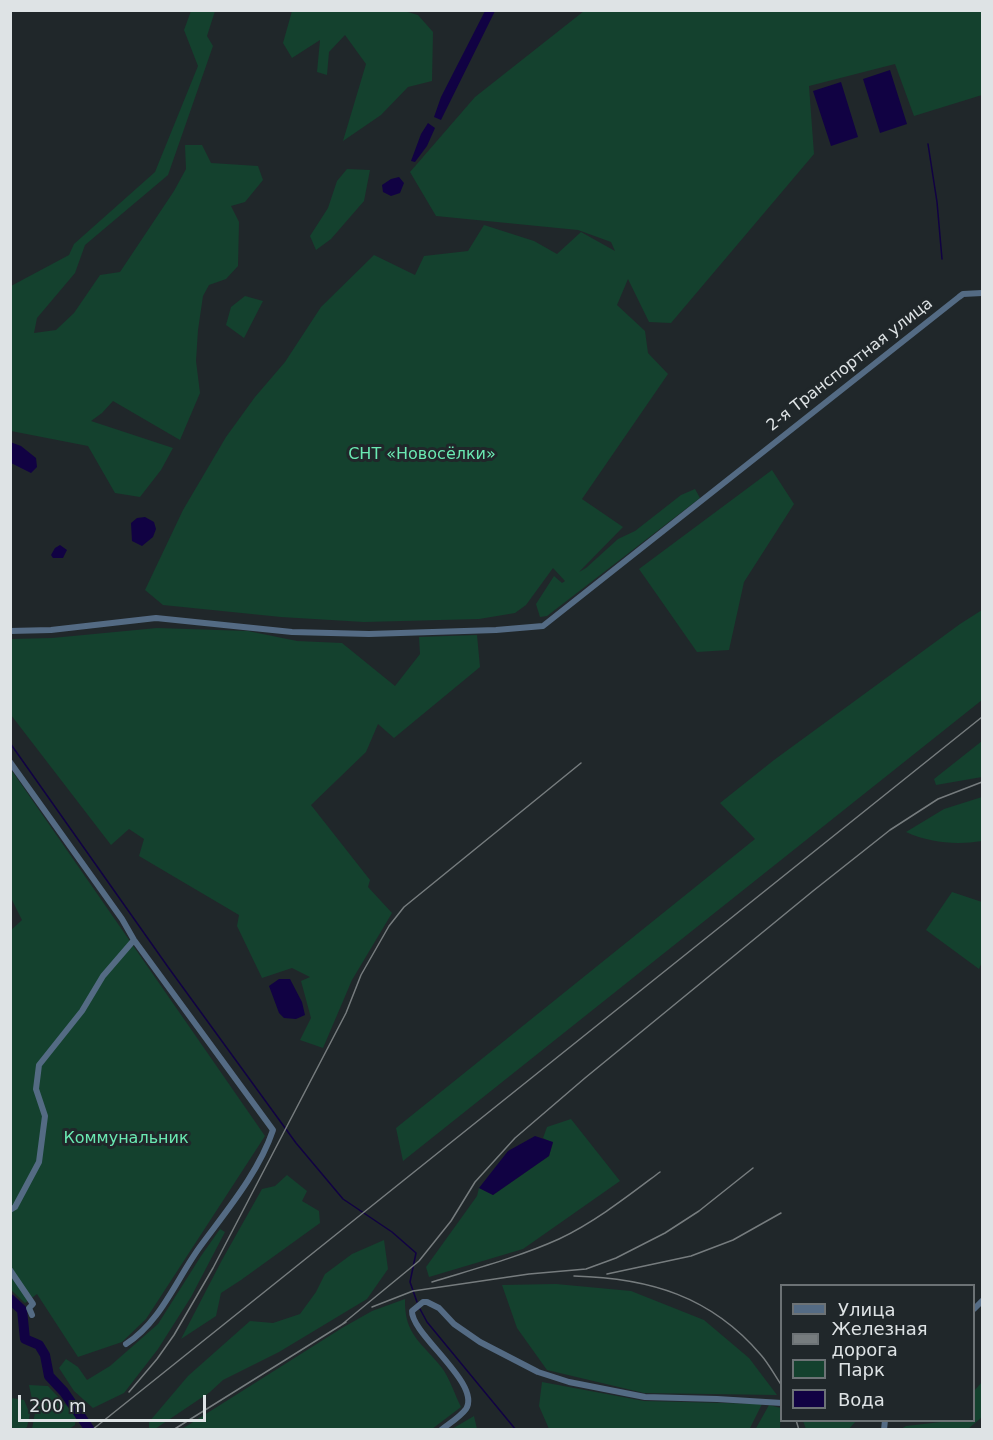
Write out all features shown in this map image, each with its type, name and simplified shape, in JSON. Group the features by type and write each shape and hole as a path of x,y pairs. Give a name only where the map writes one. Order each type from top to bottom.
{"street":[{"name":"2-я Транспортная улица","path":"10,631 58,629 156,618 292,632 496,630 543,626 959,297 963,294 982,293"},
{"path":"10,762 122,919 134,940 273,1130 268,1144 226,1214 201,1245 159,1311 126,1344"},
{"path":"10,1210 15,1207 39,1162 45,1116 36,1089 39,1065 82,1011 103,976 134,940"},
{"path":"10,1270 33,1305 29,1308 32,1315"},
{"path":"441,1430 460,1415 470,1400 445,1358 412,1318 412,1311 423,1302 439,1308 454,1324 480,1342 538,1372 568,1382 645,1397 780,1403"}],"green space":[{"path":"401,10 418,15 433,32 432,81 408,87 381,115 343,141 366,64 345,35 329,52 327,75 317,72 320,40 292,58 283,43 292,11"},
{"path":"191,11 215,11 207,36 213,46 168,175 85,245 75,273 37,318 34,333 56,330 74,313 100,275 120,272 186,169 185,145 202,145 211,163 258,166 263,180 245,202 231,206 239,222 238,266 226,279 209,285 203,296 196,361 200,393 180,440 113,401 91,421 173,448 161,470 140,497 115,493 88,446 11,431 11,286 69,255 74,244 155,172 198,66 184,30"},
{"name":"СНТ «Новосёлки»","path":"584,11 982,11 982,95 914,116 895,64 809,86 814,154 671,323 649,322 628,279 617,305 645,331 648,353 668,374 582,499 623,527 579,572 618,539 635,531 681,495 695,489 700,498 547,616 540,617 536,604 554,576 562,583 565,581 553,568 526,605 515,613 479,619 364,622 281,617 163,605 145,590 183,510 226,437 255,397 285,362 321,307 374,255 415,275 424,256 468,251 484,225 534,241 557,254 581,232 615,251 611,242 578,230 436,216 410,172 475,97"},
{"path":"347,169 370,170 364,201 331,239 316,250 310,236 328,208 337,181"},
{"path":"245,296 263,301 244,338 226,325 231,307"},
{"path":"772,470 794,504 744,582 729,650 697,652 639,569"},
{"path":"982,610 982,700 403,1161 396,1128 755,839 720,803 774,760"},
{"path":"157,628 248,631 297,641 342,643 395,686 420,654 419,637 477,635 480,667 394,738 378,724 366,752 311,805 370,880 368,887 392,913 352,980 323,1048 300,1040 311,1018 301,981 310,977 292,968 262,978 237,926 239,915 139,856 144,839 129,829 111,845 11,715 11,639 52,638"},
{"path":"982,741 982,777 936,785 934,779"},
{"name":"Коммунальник","path":"10,768 265,1136 146,1319 122,1342 78,1357 37,1294 25,1303 11,1290 10,931 22,920 11,898"},
{"path":"982,797 982,841 944,842 924,839 906,832 944,809"},
{"path":"952,892 982,902 982,962 979,969 926,930"},
{"path":"571,1119 620,1181 523,1249 429,1277 426,1267 477,1196 479,1188 493,1195 549,1156 553,1143 543,1138 547,1127"},
{"path":"287,1175 307,1191 302,1201 319,1211 320,1223 221,1293 216,1316 181,1339 262,1189 275,1186"},
{"path":"220,1229 225,1232 191,1297 158,1349 124,1393 93,1408 74,1391 59,1368 66,1359 78,1367 87,1380 110,1366 158,1324"},
{"path":"384,1240 388,1269 367,1299 279,1352 223,1380 210,1392 155,1429 149,1429 149,1422 188,1376 250,1321 273,1323 300,1314 316,1292 325,1274 352,1254"},
{"path":"556,1284 631,1291 704,1320 749,1358 777,1395 644,1393 547,1370 517,1328 502,1285"},
{"path":"405,1299 411,1330 445,1372 461,1407 432,1429 182,1429 342,1328 372,1311"},
{"path":"542,1382 644,1401 762,1404 749,1430 549,1429 539,1406"},
{"path":"982,1382 982,1417 968,1429 901,1429 906,1426 941,1422 975,1422 975,1390"},
{"path":"29,1385 48,1386 76,1416 75,1425 69,1429 32,1429 35,1413"},
{"path":"11,1398 24,1400 30,1414 27,1427 24,1429 11,1429"},
{"path":"769,1405 780,1408 780,1429 755,1430"},
{"path":"474,1416 477,1429 452,1429"},
{"path":"803,1422 855,1422 848,1430 806,1429"}],"water":[{"path":"485,11 495,11 441,120 434,117 441,97"},
{"path":"890,70 907,124 880,133 863,79"},
{"path":"841,82 858,137 831,146 813,91"},
{"path":"428,123 435,128 427,146 415,162 411,161 421,134"},
{"path":"399,177 404,183 400,193 391,196 383,192 382,185"},
{"path":"10,442 21,446 36,458 37,467 31,473 11,463"},
{"path":"145,517 154,522 156,529 153,537 142,546 132,541 131,523 137,518"},
{"path":"60,545 67,550 63,558 53,558 51,555"},
{"path":"279,979 290,979 302,1002 305,1015 296,1019 284,1018 279,1013 269,986"},
{"path":"535,1136 553,1142 549,1156 493,1195 479,1188 508,1151"}],"waterway":[{"path":"928,144 937,202 942,259"},
{"path":"10,743 296,1143 343,1199 392,1232 416,1253 410,1282 417,1302"},
{"path":"10,1299 22,1310 25,1339 39,1345 45,1355 49,1376 64,1392 90,1430"},
{"path":"420,1309 427,1322 516,1430"}],"railway":[{"path":"92,1430 982,717"},
{"path":"129,1392 174,1335 213,1268 346,1013 361,975 389,926 404,907 581,763"},
{"path":"340,1326 419,1261 451,1221 475,1182 515,1138 585,1078 890,830 938,799 982,782"},
{"path":"372,1307 413,1291 529,1274 586,1269 616,1258 665,1233 699,1211 753,1168"},
{"path":"432,1282 512,1257 559,1239 598,1217 660,1172"},
{"path":"607,1274 691,1256 733,1240 781,1213"},
{"path":"574,1276 628,1281 653,1286 700,1305 742,1335 764,1359 780,1383"},
{"path":"173,1430 346,1322"},
{"path":"797,1422 799,1430"}]}
